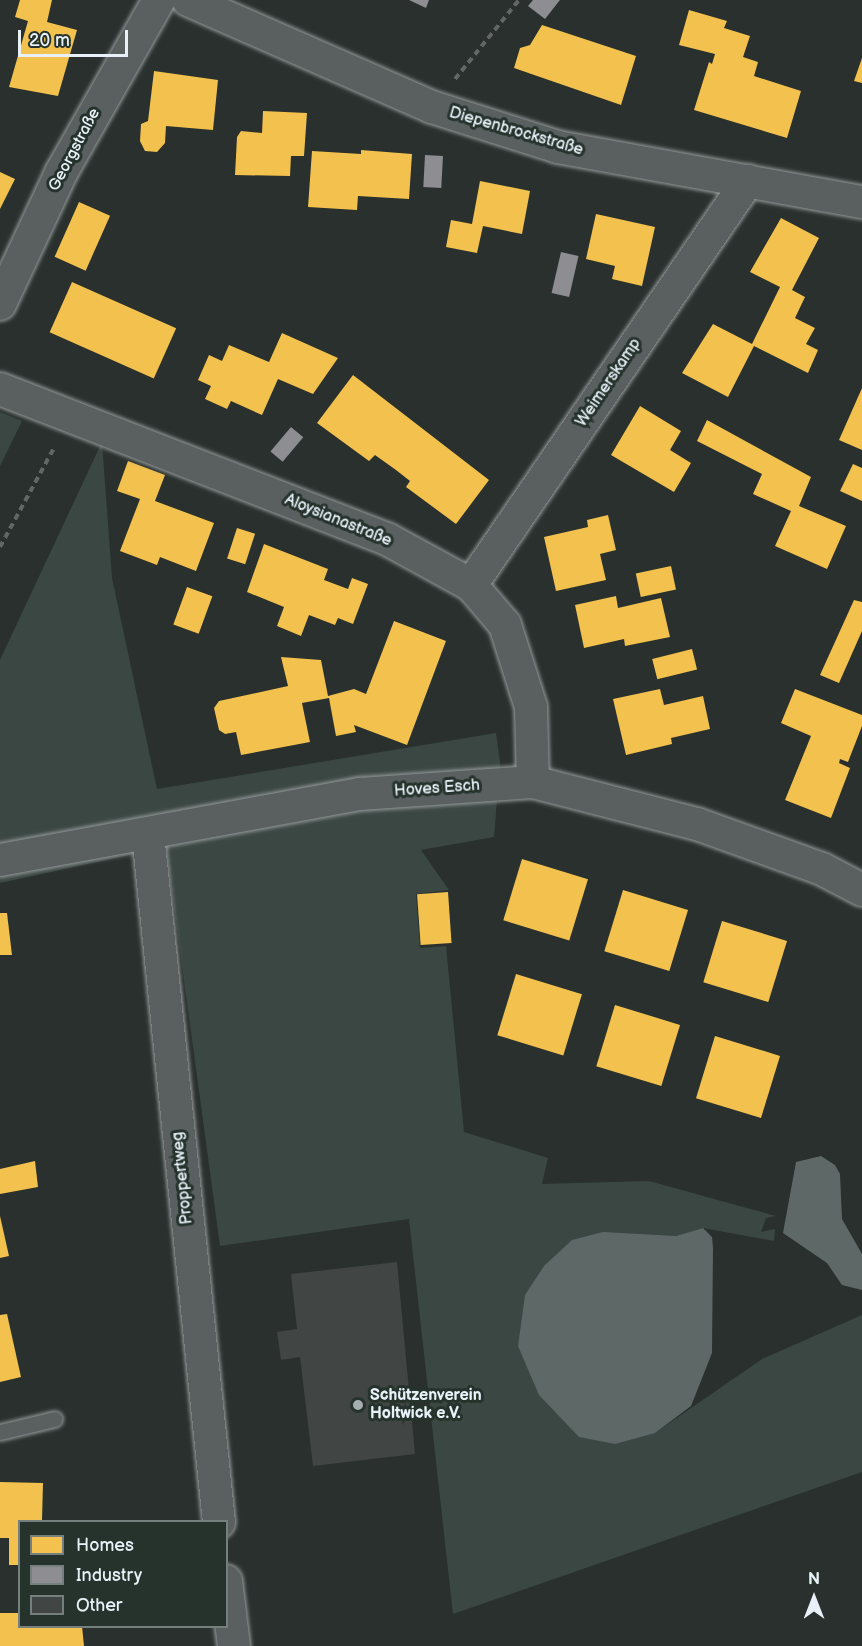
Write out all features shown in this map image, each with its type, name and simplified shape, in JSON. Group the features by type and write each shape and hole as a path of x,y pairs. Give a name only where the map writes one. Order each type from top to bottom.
{"street":[{"name":"Georgstraße","path":"0,304 61,173 159,0"},
{"name":"Diepenbrockstraße","path":"188,0 432,107 558,147 862,202"},
{"name":"Weimerskamp","path":"471,585 748,181"},
{"name":"Aloysianastraße","path":"0,389 387,539 471,585 505,625 531,707 533,782"},
{"name":"Hoves Esch","path":"0,860 360,794 533,782 697,824 822,869 862,890"},
{"name":"Proppertweg","path":"148,834 219,1520"},
{"path":"228,1597 234,1646"}],"lane":[{"path":"0,1432 54,1419"}],"path":[{"path":"432,107 519,0"},
{"path":"0,547 70,416"}],"shaded area":[{"path":"0,412 22,421 0,466"},
{"path":"102,442 112,578 157,789 496,733 500,762 494,837 421,850 449,890 416,894 420,948 446,946 464,1132 548,1158 542,1184 649,1181 776,1216 766,1218 761,1232 775,1229 774,1241 703,1228 676,1236 651,1235 655,1433 762,1359 862,1315 862,1472 453,1614 409,1219 220,1246 166,847 0,883 0,660"},
{"path":"821,1156 835,1165 840,1174 842,1219 862,1254 862,1290 842,1285 827,1263 783,1233 796,1162"},
{"path":"703,1228 712,1237 713,1248 712,1353 691,1406 655,1433 615,1444 579,1437 539,1395 518,1346 525,1295 544,1266 572,1240 603,1232 676,1236"}],"building: Homes":[{"path":"20,0 52,0 47,22 77,30 58,96 9,87 28,21 15,17"},
{"path":"689,10 727,21 724,28 750,36 743,57 758,62 754,76 801,91 787,138 694,110 709,62 712,64 715,54 679,45"},
{"path":"542,25 636,56 621,105 514,68 520,48 530,45"},
{"path":"862,58 862,83 854,81"},
{"path":"154,71 218,80 213,130 166,126 165,143 157,152 145,151 140,141 141,124 148,121"},
{"path":"263,111 307,113 304,156 291,156 290,176 235,175 237,137 241,131 262,133"},
{"path":"361,150 412,154 409,199 358,196 357,210 308,207 312,151 361,154"},
{"path":"0,172 15,179 0,209"},
{"path":"480,181 530,191 522,234 483,226 477,253 446,247 451,220 472,224"},
{"path":"79,202 110,216 86,271 55,257"},
{"path":"596,214 655,227 642,286 612,279 615,266 586,259"},
{"path":"781,218 819,238 792,290 805,297 795,318 815,328 806,344 818,350 808,373 754,346 728,397 682,373 713,324 752,344 780,287 750,272"},
{"path":"72,282 176,328 154,379 50,332"},
{"path":"282,333 338,358 313,394 278,379 262,415 231,401 227,409 205,399 211,386 198,380 209,355 222,361 229,345 269,362"},
{"path":"353,375 489,480 456,524 406,487 410,481 396,470 375,455 369,461 317,423"},
{"path":"862,388 862,450 839,440"},
{"path":"640,406 681,431 670,450 691,463 674,492 611,455"},
{"path":"707,420 811,477 799,506 846,526 827,569 775,546 791,511 753,494 762,474 697,441"},
{"path":"128,461 165,475 155,501 214,523 196,571 160,557 157,565 120,551 140,499 117,491"},
{"path":"853,464 862,468 862,501 840,491"},
{"path":"608,515 616,550 600,554 606,580 556,591 544,537 588,527 587,520"},
{"path":"237,528 255,534 245,564 227,558"},
{"path":"264,544 328,569 324,580 348,589 352,578 368,584 353,624 338,618 335,625 309,615 301,636 277,626 284,607 247,592"},
{"path":"671,566 676,589 641,597 636,573"},
{"path":"187,587 212,596 199,634 173,625"},
{"path":"616,596 618,608 661,598 670,637 625,646 624,639 584,648 575,605"},
{"path":"854,600 862,602 862,631 839,683 820,675"},
{"path":"394,621 446,641 407,745 354,725 356,732 336,736 329,698 302,703 310,742 241,755 236,732 225,734 219,730 214,708 219,701 288,686 281,657 321,660 328,696 354,689 366,694"},
{"path":"692,649 697,669 657,679 652,659"},
{"path":"660,689 664,705 703,696 710,729 671,738 672,744 626,755 613,699"},
{"path":"795,689 862,715 862,726 848,762 840,759 839,763 850,768 831,818 785,800 811,736 781,723"},
{"path":"522,859 588,879 569,940 503,920"},
{"path":"623,890 688,910 669,971 604,951"},
{"path":"448,892 452,943 421,945 417,894"},
{"path":"0,913 7,913 12,955 0,955"},
{"path":"722,921 787,941 768,1002 703,982"},
{"path":"516,974 582,994 563,1055 497,1035"},
{"path":"615,1005 680,1025 661,1086 596,1066"},
{"path":"715,1036 780,1056 761,1118 696,1098"},
{"path":"35,1161 38,1187 0,1194 0,1169"},
{"path":"0,1216 9,1256 0,1258"},
{"path":"7,1314 21,1377 0,1382 0,1315"},
{"path":"0,1482 43,1483 42,1520 18,1520 18,1565 9,1565 9,1538 0,1538"},
{"path":"0,1613 18,1613 18,1628 82,1628 84,1646 0,1646"}],"building: Industry":[{"path":"409,0 429,0 426,8"},
{"path":"533,0 560,0 545,19 528,6"},
{"path":"425,155 443,156 441,188 423,187"},
{"path":"561,252 579,256 569,297 552,293"},
{"path":"291,427 303,437 283,462 270,452"}],"building: Other":[{"name":"Schützenverein Holtwick e.V.","path":"397,1262 415,1454 313,1466 300,1357 281,1360 277,1332 297,1329 291,1274"}],"place":[{"name":"Schützenverein Holtwick e.V.","path":"358,1405"}]}
